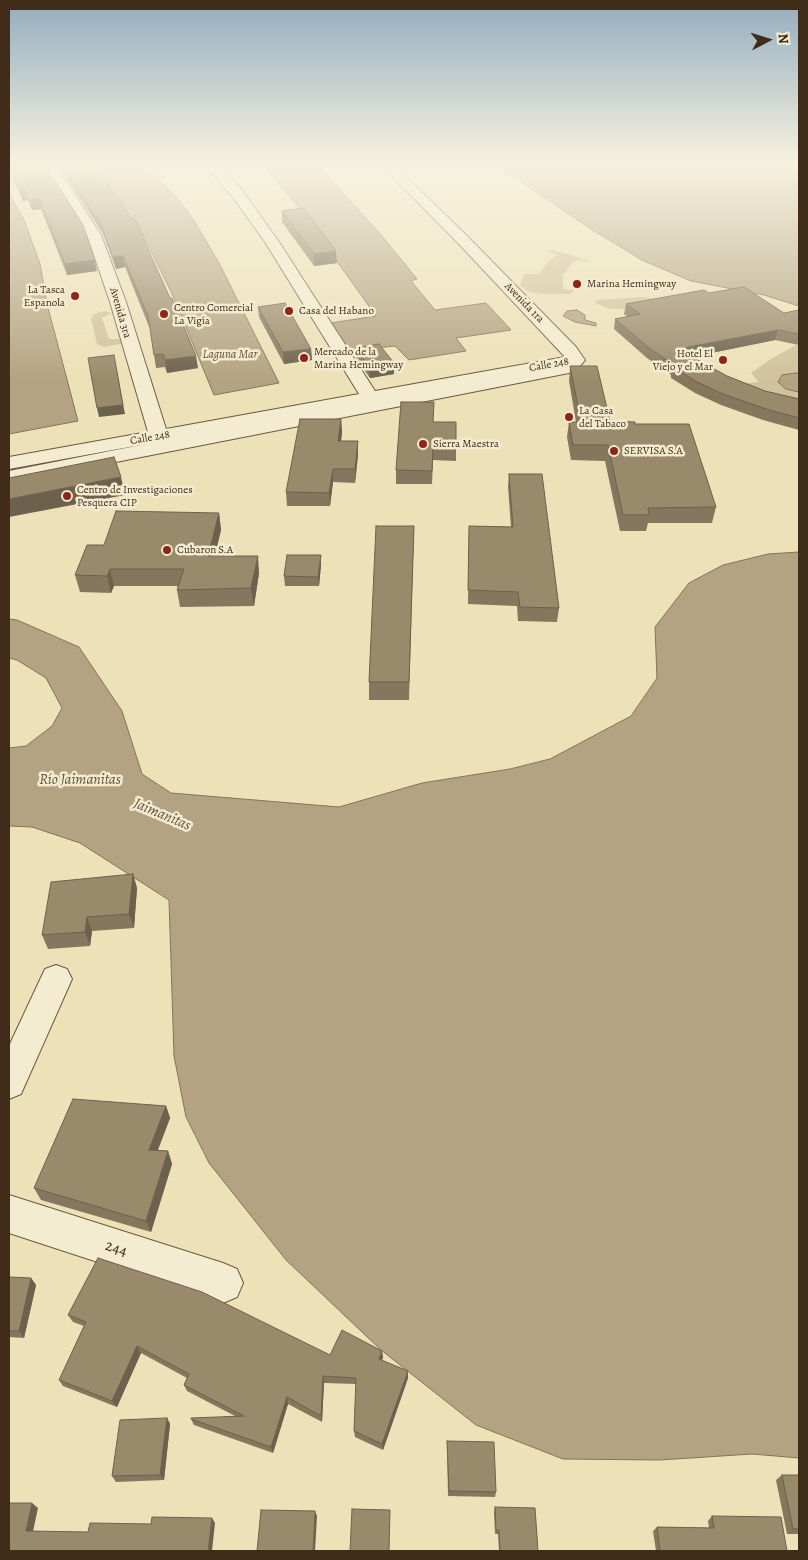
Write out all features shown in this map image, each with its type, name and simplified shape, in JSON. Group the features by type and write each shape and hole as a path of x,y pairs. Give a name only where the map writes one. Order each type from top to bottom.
{"street":[{"name":"Avenida 3ra","path":"94,235 118,302 160,442"},
{"path":"267,235 373,402"},
{"name":"Avenida 1ra","path":"458,235 570,351 576,360"},
{"name":"Calle 248","path":"9,477 160,442 569,368 576,360"},
{"name":"Calle 248","path":"9,463 160,442"},
{"path":"9,1083 56,978"},
{"name":"244","path":"9,1214 223,1283"}],"shaded area":[{"path":"552,250 588,260 588,262 579,260 573,262 563,275 563,289 573,290 574,292 570,294 542,294 529,292 520,286 524,274 539,274 550,260 558,255 547,251"},
{"path":"643,297 655,299 626,309 610,309 595,303 597,300"},
{"path":"104,311 112,313 102,318 109,339 120,339 122,342 120,344 104,347 97,344 91,319 94,314"},
{"path":"799,345 799,408 738,384 759,382 751,373 769,360"}],"water":[{"path":"9,235 29,235 40,264 47,304 78,421 9,434"},
{"name":"Laguna Mar","path":"143,235 202,235 219,263 279,383 214,395 173,296"},
{"path":"318,235 381,235 417,279 411,281 435,310 486,303 511,330 456,338 466,351 409,360 395,346 349,351 331,323 376,316"},
{"path":"601,235 799,235 799,306 764,295 691,281 642,260"},
{"path":"577,310 585,315 585,320 596,323 596,326 575,322 563,316 567,311"},
{"path":"799,374 799,392 786,389 778,382 782,375"},
{"path":"799,552 799,1458 752,1454 660,1460 563,1459 476,1425 381,1350 286,1260 209,1163 186,1117 174,1056 169,900 80,843 32,827 9,826 9,748 26,746 52,726 62,708 46,678 17,660 9,658 9,619 17,620 79,647 122,711 142,774 171,793 339,807 422,783 510,769 550,759 631,716 657,678 655,627 689,583 723,565 768,554"}],"building":[{"path":"53,235 86,235 95,260 65,264"},
{"path":"105,235 142,235 170,298 172,298 196,356 165,360 163,354 154,355 148,316 123,256 113,257"},
{"path":"300,235 324,235 336,251 314,254"},
{"path":"744,287 784,313 799,310 799,334 778,330 678,349 727,376 765,391 799,399 799,418 723,394 697,382 673,367 676,366 649,348 615,319 640,314 626,304 704,290 709,293"},
{"path":"285,303 311,349 283,352 258,307"},
{"path":"379,344 394,363 369,367 356,348"},
{"path":"114,355 123,405 97,408 88,358"},
{"path":"570,366 597,366 610,421 635,422 635,424 689,424 716,507 648,508 649,515 623,515 608,445 573,445 569,422 581,422"},
{"path":"401,402 434,402 433,422 456,422 456,447 433,447 432,471 396,470"},
{"path":"300,419 341,419 338,441 358,441 355,469 333,469 329,493 286,492"},
{"path":"114,457 121,477 9,499 9,478"},
{"path":"509,474 542,474 559,608 520,607 518,592 468,590 469,526 513,527"},
{"path":"116,511 219,513 208,556 258,556 251,588 177,590 184,569 110,569 107,576 75,575 87,545 104,545"},
{"path":"376,526 414,526 409,682 369,682"},
{"path":"287,555 321,555 318,577 284,576"},
{"path":"133,874 129,914 87,917 85,932 42,935 51,882"},
{"path":"73,1099 166,1106 149,1150 168,1151 146,1221 34,1188"},
{"path":"98,1258 202,1292 330,1355 342,1330 382,1351 379,1359 408,1371 382,1444 354,1431 356,1378 323,1376 321,1416 287,1397 271,1447 191,1419 244,1416 184,1385 189,1374 137,1346 112,1401 59,1380 86,1322 68,1315"},
{"path":"9,1277 31,1278 19,1331 9,1331"},
{"path":"167,1418 160,1475 112,1476 120,1420"},
{"path":"447,1441 494,1442 496,1492 449,1491"},
{"path":"782,1475 799,1475 799,1529 793,1529"},
{"path":"9,1503 32,1503 26,1531 88,1532 90,1523 151,1524 152,1517 212,1518 208,1551 9,1551"},
{"path":"495,1507 535,1508 538,1551 500,1551 499,1530 496,1530"},
{"path":"352,1509 390,1510 389,1551 350,1551"},
{"path":"261,1510 315,1511 313,1551 257,1551"},
{"path":"712,1516 781,1517 787,1551 660,1551 657,1527 714,1528"}],"place":[{"name":"Marina Hemingway","path":"577,284"},
{"name":"La Tasca Espanola","path":"75,296"},
{"name":"Casa del Habano","path":"289,311"},
{"name":"Centro Comercial La Vigía","path":"164,314"},
{"name":"Mercado de la Marina Hemingway","path":"304,358"},
{"name":"Hotel El Viejo y el Mar","path":"723,360"},
{"name":"La Casa del Tabaco","path":"569,417"},
{"name":"Sierra Maestra","path":"423,444"},
{"name":"SERVISA S.A","path":"614,451"},
{"name":"Centro de Investigaciones Pesquera CIP","path":"67,496"},
{"name":"Cubaron S.A","path":"167,550"}],"water label":[{"name":"Río Jaimanitas","path":"80,780"},
{"name":"Jaimanitas","path":"162,815"}]}
